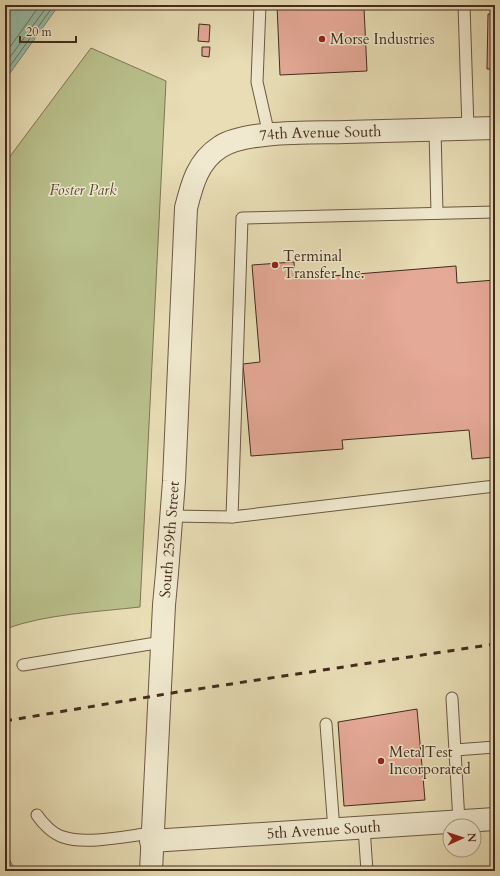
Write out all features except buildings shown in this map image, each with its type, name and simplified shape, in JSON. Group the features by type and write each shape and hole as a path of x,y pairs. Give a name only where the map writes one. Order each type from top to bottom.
{"street":[{"name":"74th Avenue South","path":"186,208 195,178 208,156 221,146 244,138 269,135 495,128"},
{"name":"South 259th Street","path":"151,871 162,642 171,516 186,208"},
{"name":"5th Avenue South","path":"482,821 495,820"},
{"name":"5th Avenue South","path":"152,837 334,830 442,823"}],"lane":[{"path":"260,5 257,82 269,135"},
{"path":"464,5 468,129"},
{"path":"435,130 437,213"},
{"path":"232,517 242,218 495,212"},
{"path":"171,516 232,517 495,486"},
{"path":"23,666 162,642"},
{"path":"452,698 459,818"},
{"path":"326,724 334,830"},
{"path":"455,750 495,747"},
{"path":"37,816 43,823 61,837 80,841 152,837"},
{"path":"364,828 367,871"}],"green space":[{"name":"Foster Park","path":"91,48 166,81 140,607 54,617 5,629 5,163"}],"water":[{"path":"5,5 59,5 5,80"},
{"path":"5,852 16,871 5,871"}],"railway":[{"path":"5,721 178,692 495,644"}],"place":[{"name":"Morse Industries","path":"322,39"},
{"name":"Terminal Transfer Inc.","path":"275,265"},
{"name":"MetalTest Incorporated","path":"381,761"}]}
